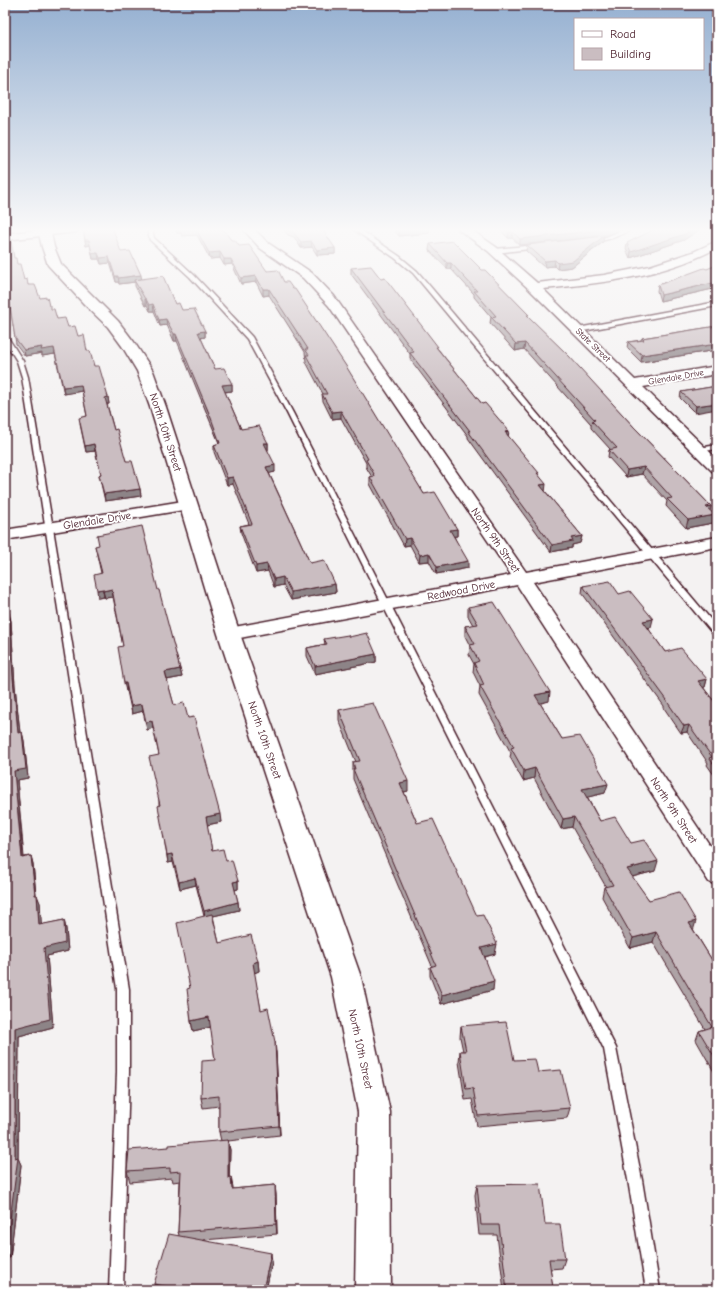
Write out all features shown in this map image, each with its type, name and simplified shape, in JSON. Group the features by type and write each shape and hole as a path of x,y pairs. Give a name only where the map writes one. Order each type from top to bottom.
{"main road":[{"name":"North 10th Street","path":"79,289 113,324 129,345 145,371 158,407 229,634 346,977 374,1112 373,1290"}],"street":[{"name":"North 9th Street","path":"323,289 339,311 522,578 717,875"},
{"name":"State Street","path":"536,289 634,384 717,468"},
{"name":"Glendale Drive","path":"634,384 717,370"},
{"name":"Glendale Drive","path":"5,535 189,505"},
{"name":"Redwood Drive","path":"229,634 717,542"}],"lane":[{"path":"205,289 250,338 290,413 610,1048 635,1180 652,1290"},
{"path":"431,289 717,633"},
{"path":"578,330 717,304"},
{"path":"5,337 20,362 25,377 123,990 123,1072 116,1290"},
{"path":"699,450 717,447"}],"building":[{"path":"7,289 37,289 40,298 47,297 49,306 51,306 51,309 54,309 57,319 65,318 68,327 75,326 78,336 84,335 87,351 90,351 94,366 99,366 108,397 105,398 114,430 117,429 126,461 132,461 140,489 104,494 94,444 85,446 79,418 87,416 81,385 63,387 54,348 41,350 42,347 24,350 15,338"},
{"path":"139,289 169,289 175,304 179,303 182,310 194,309 205,331 198,332 215,369 224,368 232,384 222,385 241,429 259,426 268,443 264,443 275,465 266,467 310,563 324,560 335,584 291,592 283,577 274,579 267,564 256,566 240,526 252,524 233,477 227,478 214,445 220,443 211,418 176,334 174,334 166,319 159,320 153,304 149,305"},
{"path":"269,289 295,289 346,366 424,494 435,492 457,529 450,530 468,561 437,567 429,553 420,555 410,538 405,539 370,477 374,476 374,474 366,460 368,459 341,411 332,412 322,394 327,394 306,355 309,355 305,349 308,349"},
{"path":"367,289 394,289 438,347 436,347 482,404 485,403 509,431 505,432 539,473 537,473 546,484 540,485 582,536 571,538 573,541 552,545 468,431 470,431 410,353 414,352"},
{"path":"476,289 504,289 711,506 706,507 715,515 688,520 667,499 672,498 644,467 627,470 609,450 617,448 592,421 595,420 525,343 516,344 491,317 496,316 474,291 477,291"},
{"path":"659,289 685,289 661,295"},
{"path":"717,326 717,344 642,355 628,342 644,340 642,338"},
{"path":"717,386 717,403 696,406 681,392"},
{"path":"142,526 180,669 165,672 174,705 184,703 188,718 194,717 220,814 206,817 212,851 223,849 226,861 232,860 238,881 233,882 238,902 204,911 195,878 179,882 172,854 167,855 158,806 160,805 149,757 159,755 152,721 146,722 142,704 131,706 126,683 124,683 118,647 123,646 112,589 103,591 103,589 97,590 94,575 102,573 95,546 99,545 97,535"},
{"path":"610,581 619,594 630,591 653,619 643,621 665,652 681,648 707,679 698,681 717,705 717,768 709,758 712,757 689,725 684,726 667,700 583,586"},
{"path":"5,594 7,613 9,613 18,733 22,732 26,769 14,771 22,858 31,856 35,895 37,895 39,925 64,920 65,943 44,948 50,1019 15,1028 15,1158 18,1157 6,1251 5,1251"},
{"path":"494,602 550,692 535,695 562,739 580,736 608,784 582,789 600,821 615,817 631,843 644,840 658,861 627,869 649,900 679,892 696,921 689,923 715,965 717,964 717,1061 699,1031 712,1027 656,932 633,938 604,887 613,885 574,817 563,819 535,768 524,771 511,748 514,747 480,686 484,685 474,663 479,661 470,645 475,644 465,626 478,624 468,607"},
{"path":"367,633 376,654 315,666 307,648 327,644 324,639 348,635 349,637"},
{"path":"373,703 408,781 400,783 417,823 433,819 477,916 483,915 497,944 481,948 494,981 442,995 430,967 436,965 353,769 355,769 353,762 360,761 339,710"},
{"path":"212,914 219,943 251,935 258,961 253,963 261,1010 268,1008 275,1042 279,1126 219,1132 219,1096 201,1098 202,1061 215,1060 209,1017 191,1021 187,989 190,988 177,923"},
{"path":"506,1022 514,1060 535,1059 538,1072 561,1070 570,1108 478,1116 473,1088 466,1089 460,1051 466,1051 461,1026"},
{"path":"228,1140 228,1178 231,1177 232,1189 275,1185 276,1224 178,1232 181,1171 170,1172 170,1168 127,1171 129,1150"},
{"path":"540,1184 545,1224 560,1224 565,1259 549,1259 553,1288 547,1288 547,1290 507,1290 499,1225 481,1225 477,1185"},
{"path":"169,1234 271,1253 263,1290 185,1290 154,1284"}]}
